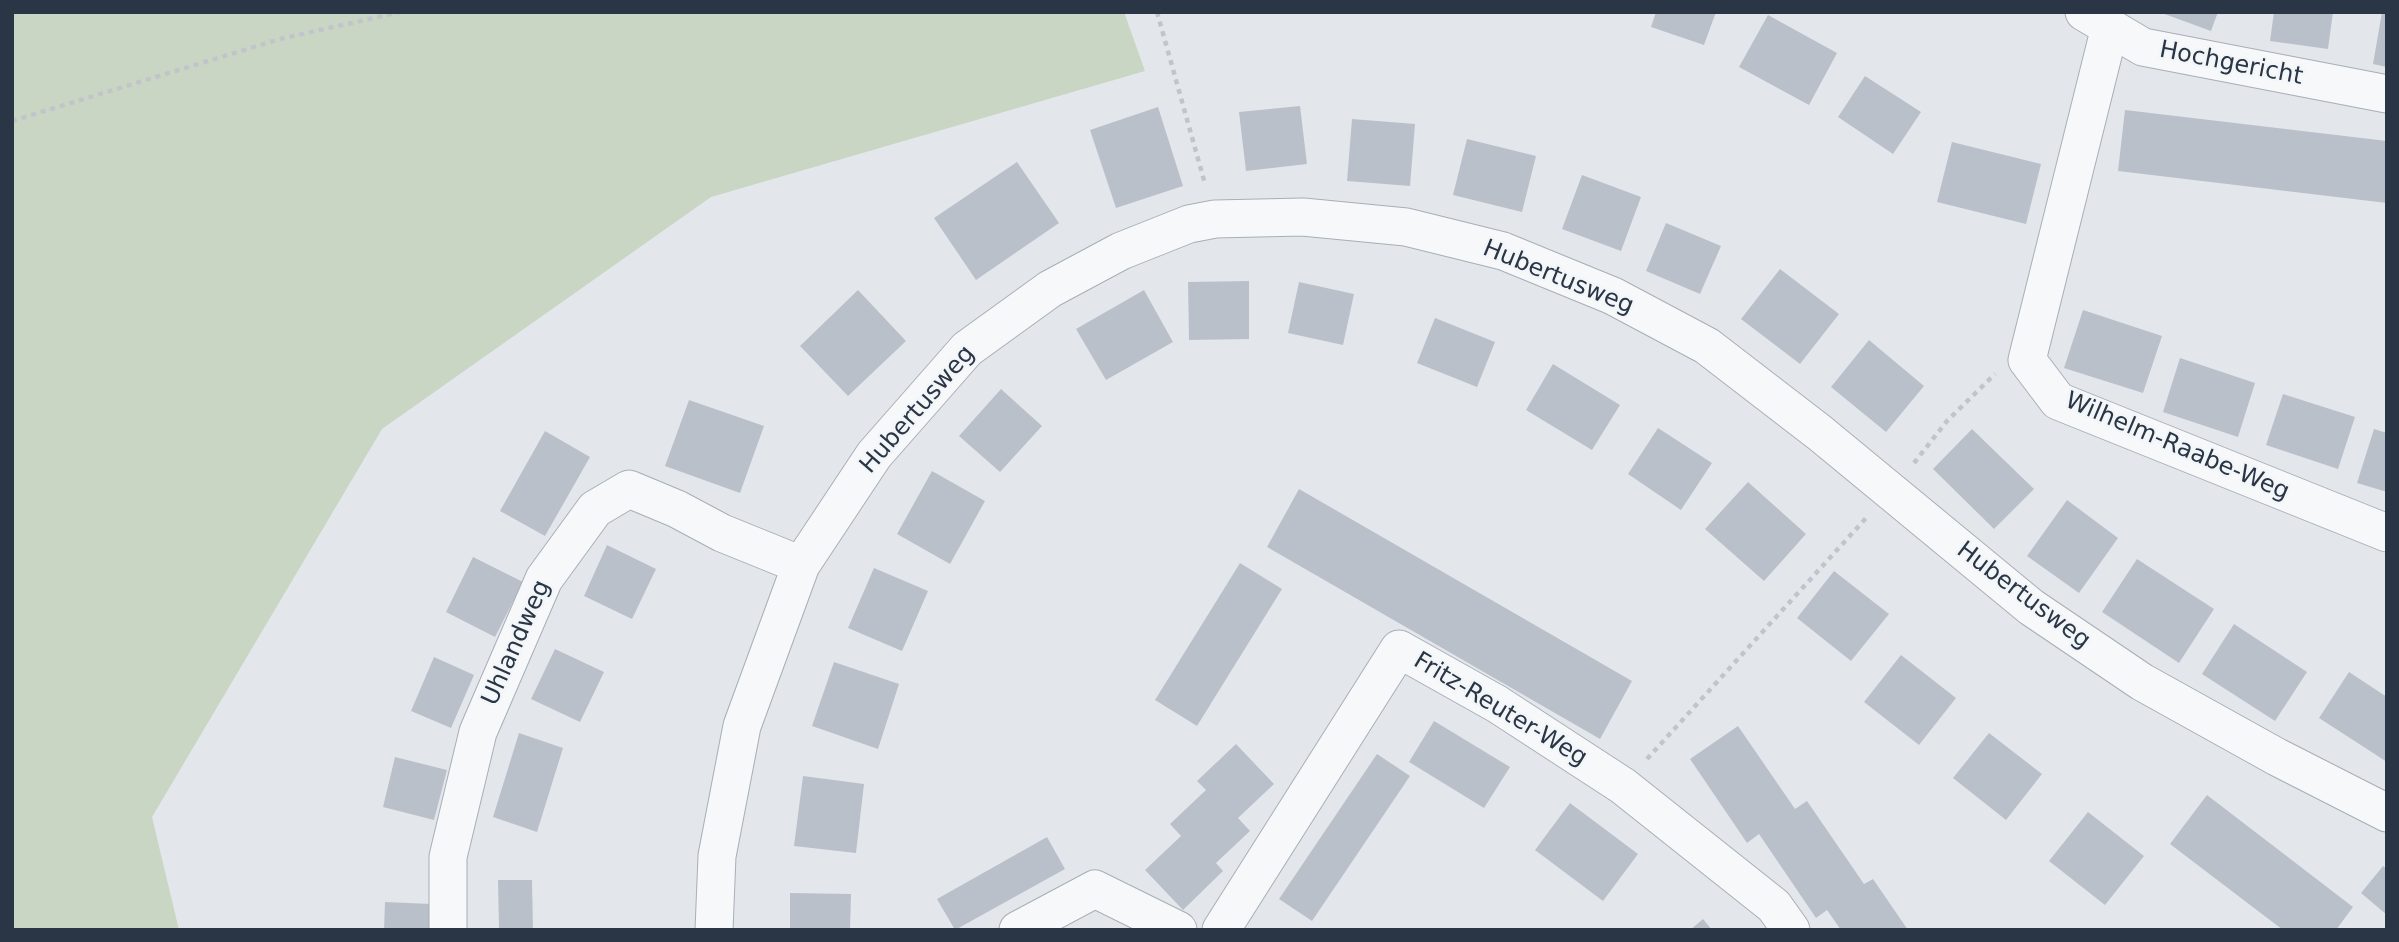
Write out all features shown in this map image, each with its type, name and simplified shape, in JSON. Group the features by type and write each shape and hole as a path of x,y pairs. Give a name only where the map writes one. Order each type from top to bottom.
{"street":[{"name":"Hochgericht","path":"2097,20 2143,47 2387,94"},
{"name":"Wilhelm-Raabe-Weg","path":"2097,20 2027,360 2058,401 2387,533"},
{"name":"Hubertusweg","path":"714,930 717,856 742,726 801,565 874,455 967,349 1050,289 1121,251 1189,224 1215,219 1303,217 1406,227 1503,251 1614,296 1707,346 1820,433 2031,607 2142,682 2277,757 2387,813"},
{"name":"Uhlandweg","path":"448,930 447,857 478,732 544,579 595,509 629,489 677,509 722,533 801,565"},
{"name":"Fritz-Reuter-Weg","path":"1221,930 1399,649 1497,704 1623,786 1774,906 1791,930"},
{"path":"1018,930 1095,889 1178,930"}],"path":[{"path":"12,121 280,39 400,12"},
{"path":"1157,12 1215,219"},
{"path":"1623,786 1890,492 1947,421 1993,374"}],"green space":[{"path":"12,12 1124,12 1145,71 711,197 382,429 152,817 179,930 12,930"}],"building":[{"path":"1656,12 1716,12 1704,45 1651,27"},
{"path":"2159,12 2218,12 2211,31"},
{"path":"2274,12 2333,12 2328,49 2270,41"},
{"path":"2382,12 2387,12 2387,67 2373,64"},
{"path":"1768,15 1837,53 1809,105 1739,67"},
{"path":"1865,76 1921,112 1893,154 1838,117"},
{"path":"1300,106 1307,164 1246,171 1239,112"},
{"path":"1158,107 1183,186 1116,208 1090,130"},
{"path":"2125,110 2387,141 2387,203 2118,171"},
{"path":"1352,119 1415,124 1410,186 1347,181"},
{"path":"1467,139 1536,156 1522,212 1453,195"},
{"path":"1952,142 2041,164 2026,224 1937,202"},
{"path":"1017,162 1059,223 976,280 934,218"},
{"path":"1582,175 1641,197 1621,251 1562,229"},
{"path":"1666,223 1721,246 1700,294 1646,271"},
{"path":"1780,269 1839,314 1800,364 1741,319"},
{"path":"1249,281 1249,339 1189,340 1188,282"},
{"path":"1299,282 1354,294 1343,345 1288,333"},
{"path":"858,290 906,341 848,396 800,346"},
{"path":"1144,290 1173,342 1106,380 1076,329"},
{"path":"2083,310 2162,336 2143,393 2064,368"},
{"path":"1435,318 1495,342 1477,387 1417,363"},
{"path":"1869,340 1924,386 1886,432 1831,387"},
{"path":"2180,358 2255,383 2238,437 2163,412"},
{"path":"1553,364 1620,405 1592,450 1526,410"},
{"path":"1001,389 1042,426 1000,472 959,436"},
{"path":"2283,394 2355,417 2338,469 2266,445"},
{"path":"689,400 764,426 740,493 665,466"},
{"path":"1658,428 1712,463 1681,510 1628,474"},
{"path":"1972,429 2034,489 1994,529 1933,469"},
{"path":"2374,429 2387,433 2387,492 2357,483"},
{"path":"545,431 590,457 545,536 500,511"},
{"path":"932,471 985,501 950,564 897,534"},
{"path":"1748,482 1806,534 1764,581 1705,529"},
{"path":"1299,489 1632,681 1600,739 1267,547"},
{"path":"2067,500 2118,538 2079,593 2027,556"},
{"path":"607,545 656,569 632,619 584,596"},
{"path":"473,557 523,582 495,637 446,612"},
{"path":"2137,559 2214,609 2179,663 2102,612"},
{"path":"1240,563 1282,589 1197,726 1155,700"},
{"path":"874,568 928,591 902,651 848,628"},
{"path":"1834,571 1889,614 1851,661 1797,618"},
{"path":"2234,624 2307,672 2275,721 2202,674"},
{"path":"555,649 604,672 580,722 531,699"},
{"path":"1901,655 1956,698 1919,745 1864,702"},
{"path":"434,657 474,675 451,728 411,711"},
{"path":"834,662 899,684 878,749 812,726"},
{"path":"2349,672 2387,697 2387,762 2319,718"},
{"path":"1434,721 1510,767 1484,808 1409,762"},
{"path":"1738,726 1795,809 1807,801 1864,884 1873,879 1908,930 1841,930 1827,910 1816,918 1759,834 1747,843 1690,759"},
{"path":"519,733 563,748 537,832 493,817"},
{"path":"1989,733 2042,774 2006,820 1953,778"},
{"path":"1236,744 1274,784 1238,818 1250,831 1216,863 1223,871 1183,910 1145,870 1181,836 1170,824 1206,790 1197,781"},
{"path":"1377,754 1410,776 1312,921 1279,899"},
{"path":"395,757 447,770 434,820 383,807"},
{"path":"803,776 864,784 856,853 794,846"},
{"path":"2207,795 2353,907 2336,930 2283,930 2170,844"},
{"path":"1570,803 1638,854 1603,901 1535,850"},
{"path":"2088,812 2144,856 2105,905 2049,861"},
{"path":"1047,837 1065,869 955,930 937,899"},
{"path":"2383,866 2387,869 2387,915 2361,893"},
{"path":"498,880 532,880 533,930 499,930"},
{"path":"790,893 851,894 850,930 790,930"},
{"path":"385,902 431,904 430,930 384,930"},
{"path":"1703,919 1712,930 1690,930"}]}
